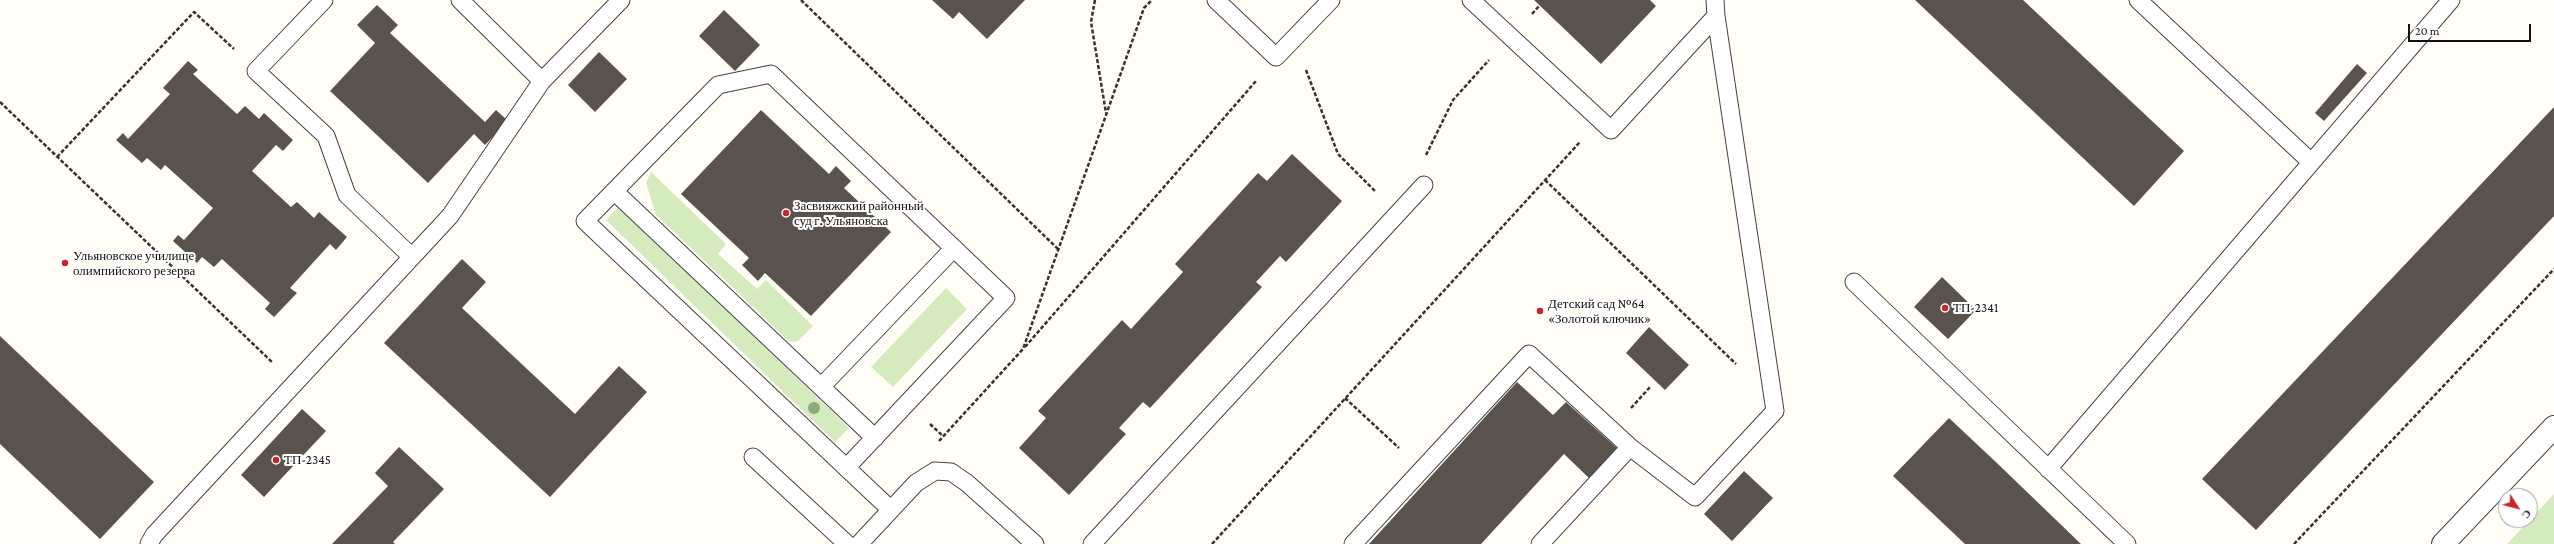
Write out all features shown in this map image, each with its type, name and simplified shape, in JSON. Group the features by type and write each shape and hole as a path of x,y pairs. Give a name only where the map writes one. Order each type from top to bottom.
{"street":[{"path":"2443,544 2554,427"}],"lane":[{"path":"324,0 256,70 326,136 347,195 412,257"},
{"path":"460,0 542,81"},
{"path":"149,544 154,535 450,216 542,81 621,0"},
{"path":"1216,0 1276,57 1331,0"},
{"path":"1471,0 1611,130 1716,8"},
{"path":"2138,0 2311,162"},
{"path":"2048,469 2451,0"},
{"path":"1353,544 1529,354 1630,447 1695,497 1775,411 1716,8"},
{"path":"847,468 1006,298 771,74 718,85 585,221 891,510"},
{"path":"1092,544 1424,185"},
{"path":"614,191 875,438"},
{"path":"821,387 954,248"},
{"path":"1854,282 2127,544"},
{"path":"1540,544 1630,447"},
{"path":"753,458 847,544"},
{"path":"859,544 916,483 935,471 951,472 967,483 1036,544"}],"path":[{"path":"801,0 1058,250"},
{"path":"1095,0 1091,22 1106,114"},
{"path":"1023,349 1144,8 1152,0"},
{"path":"57,157 194,12 256,70"},
{"path":"1424,160 1453,100 1510,36"},
{"path":"1294,38 1338,154 1377,194"},
{"path":"935,445 1023,349 1276,57"},
{"path":"0,102 295,384"},
{"path":"1212,544 1600,119"},
{"path":"1545,180 1774,401"},
{"path":"2294,544 2554,269"},
{"path":"1345,398 1422,470"},
{"path":"940,440 946,445"}],"green space":[{"path":"651,172 726,244 718,254 757,289 766,280 813,326 798,341 790,342 656,215 646,183"},
{"path":"619,206 849,428 835,442 606,220"},
{"path":"946,288 967,309 893,387 871,367"},
{"path":"2554,494 2554,544 2507,544 2522,528 2538,528 2538,511"}],"building":[{"path":"932,0 1025,0 987,39 959,12 953,19"},
{"path":"1534,0 1650,0 1656,6 1601,64"},
{"path":"1915,0 2023,0 2184,151 2134,206"},
{"path":"377,5 398,25 390,33 485,122 496,110 508,121 485,145 474,134 428,183 330,91 375,43 357,25"},
{"path":"724,10 760,45 735,71 699,36"},
{"path":"599,52 627,79 595,112 568,85"},
{"path":"188,61 198,70 193,74 237,114 245,106 259,119 264,113 293,140 283,151 276,145 252,171 291,207 297,202 314,218 319,212 347,237 336,250 330,244 290,288 297,293 274,317 265,309 270,303 222,259 214,267 202,257 197,263 173,241 178,235 184,240 213,208 165,165 161,170 147,158 142,163 116,140 123,133 128,139 170,94 163,88"},
{"path":"2357,64 2367,73 2324,121 2315,113"},
{"path":"2554,107 2554,216 2256,530 2202,479"},
{"name":"Засвияжский районный суд г. Ульяновска","path":"761,110 829,174 836,166 851,181 844,188 891,232 811,316 765,273 758,281 742,265 749,258 681,194"},
{"path":"1292,154 1342,201 1286,262 1280,256 1256,282 1262,287 1150,408 1143,402 1119,428 1126,434 1069,495 1019,448 1046,418 1038,411 1122,320 1131,329 1183,272 1175,264 1258,173 1267,181"},
{"path":"462,259 486,282 462,308 575,414 619,366 647,392 550,497 384,343"},
{"name":"ТП-2341","path":"1942,277 1976,310 1948,339 1914,307"},
{"path":"1649,327 1689,365 1665,390 1626,353"},
{"path":"0,336 154,482 100,539 0,444"},
{"path":"1517,382 1553,415 1566,402 1618,449 1590,479 1564,454 1481,544 1369,544"},
{"name":"ТП-2345","path":"302,409 326,431 264,497 241,475"},
{"path":"1949,418 2081,544 1965,544 1893,476"},
{"path":"399,447 444,489 393,542 395,544 332,544 388,486 375,473"},
{"path":"1744,471 1773,498 1732,541 1704,514"}],"place":[{"name":"Засвияжский районный суд г. Ульяновска","path":"786,213"},
{"name":"Ульяновское училище олимпийского резерва","path":"65,263"},
{"name":"ТП-2341","path":"1945,308"},
{"name":"Детский сад №64 «Золотой ключик»","path":"1540,311"},
{"name":"ТП-2345","path":"276,460"}]}
